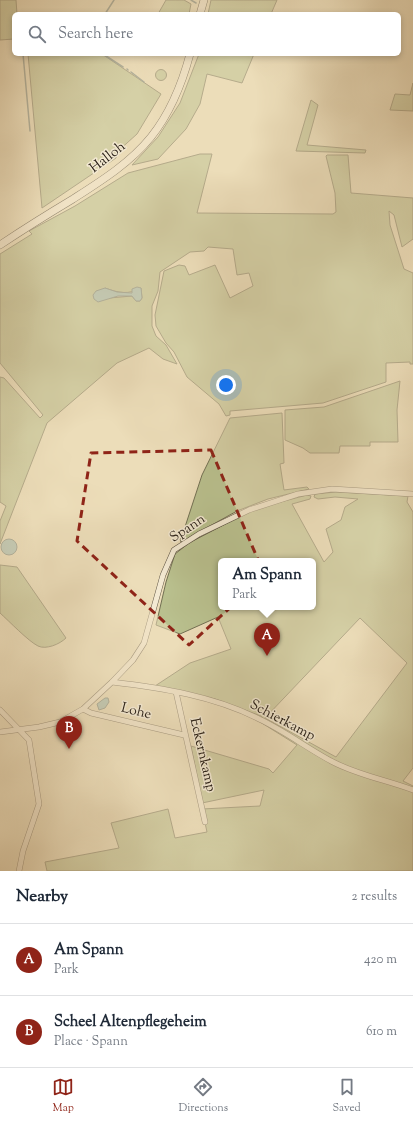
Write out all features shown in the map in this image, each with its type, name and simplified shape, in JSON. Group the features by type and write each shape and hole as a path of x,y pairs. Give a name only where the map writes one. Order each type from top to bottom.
{"main road":[{"path":"201,12 204,0"},
{"name":"Halloh","path":"0,245 102,181 124,164 141,148 152,136 170,108 177,93 189,56"}],"street":[{"name":"Spann","path":"0,732 60,722 83,709 112,682 133,660 144,643 163,574 174,550 199,534 248,510 298,494 332,489 413,494"},
{"name":"Schierkamp","path":"112,682 176,692 214,702 259,718 333,762 366,776 392,782 413,790"},
{"name":"Eckernkamp","path":"176,692 184,735 206,822"},
{"name":"Lohe","path":"83,709 91,713 184,735"},
{"path":"0,710 29,740 40,804 23,851 19,871"}],"highlighted area":[{"path":"211,450 265,576 189,645 77,541 91,453"}],"green space":[{"path":"0,0 16,0 17,12 12,12 12,39 0,40"},
{"path":"166,0 184,0 191,4 189,12 159,12"},
{"path":"211,0 277,0 272,12 208,12"},
{"path":"28,56 105,56 161,94 137,134 117,152 116,158 42,208"},
{"path":"198,56 253,56 242,83 207,74 200,104 186,129 158,159 132,165 158,137 180,103"},
{"path":"159,70 163,70 165,71 165,79 159,80 156,77 156,73"},
{"path":"413,83 413,111 390,110 395,94 410,95"},
{"path":"311,100 318,105 307,145 366,150 365,153 296,151"},
{"path":"200,154 212,154 197,213 333,214 336,212 335,193 326,156 348,155 351,193 413,198 413,239 402,247 394,215 389,211 390,225 404,269 413,273 413,364 410,364 410,362 386,363 386,382 323,403 230,411 230,415 226,416 219,404 187,377 174,352 166,343 156,326 155,315 164,271 179,265 185,266 189,275 215,265 230,298 253,286 249,273 237,275 233,249 208,247 204,251 190,252 160,272 158,291 152,306 152,326 156,336 166,345 177,364 163,359 149,348 117,363 47,423 0,544 0,521 6,506 0,502 0,377 4,378 40,418 43,415 0,363 0,254 32,234 29,231 75,206 128,173","holes":["105,288 119,292 132,292 141,288 142,298 140,301 136,301 132,296 109,298"]},
{"path":"400,381 397,410 398,442 370,442 370,446 340,446 339,453 310,453 303,448 285,440 285,410 324,407"},
{"path":"282,413 284,463 280,464 284,490 307,487 309,489 268,499 237,511 181,542 180,539 186,534 184,530 202,475 230,418"},
{"path":"336,492 408,496 407,502 413,512 413,768 403,781 413,786 413,871 47,871 45,862 119,848 111,823 168,809 175,838 207,832 202,809 260,806 264,790 202,803 191,746 269,769 273,773 297,745 257,720 264,719 261,716 215,699 155,686 190,663 231,649 218,617 180,634 156,625 166,582 175,554 189,543 254,509 307,495 311,496 310,499 292,504 324,562 333,552 326,529 341,520 345,507 358,499 335,497 318,499 314,497 315,494","holes":["360,618 407,663 336,757 265,718"]},
{"path":"0,565 17,567 66,638 53,646 38,646 0,613"}],"water":[{"path":"137,287 141,288 142,298 140,301 136,301 132,296 118,296 98,302 94,299 93,295 96,291 105,288 117,292 132,293 132,289"},
{"path":"6,539 12,539 17,544 15,553 12,555 6,555 1,550 1,544"},
{"path":"105,698 108,698 109,702 105,708 99,710 97,704"}],"waterway":[{"path":"106,12 114,0"},
{"path":"191,0 196,3"},
{"path":"23,56 30,131"},
{"path":"106,56 123,67"},
{"path":"131,72 144,82"}],"place":[{"name":"Am Spann","path":"267,656"},
{"name":"Scheel Altenpflegeheim","path":"69,749"}]}
